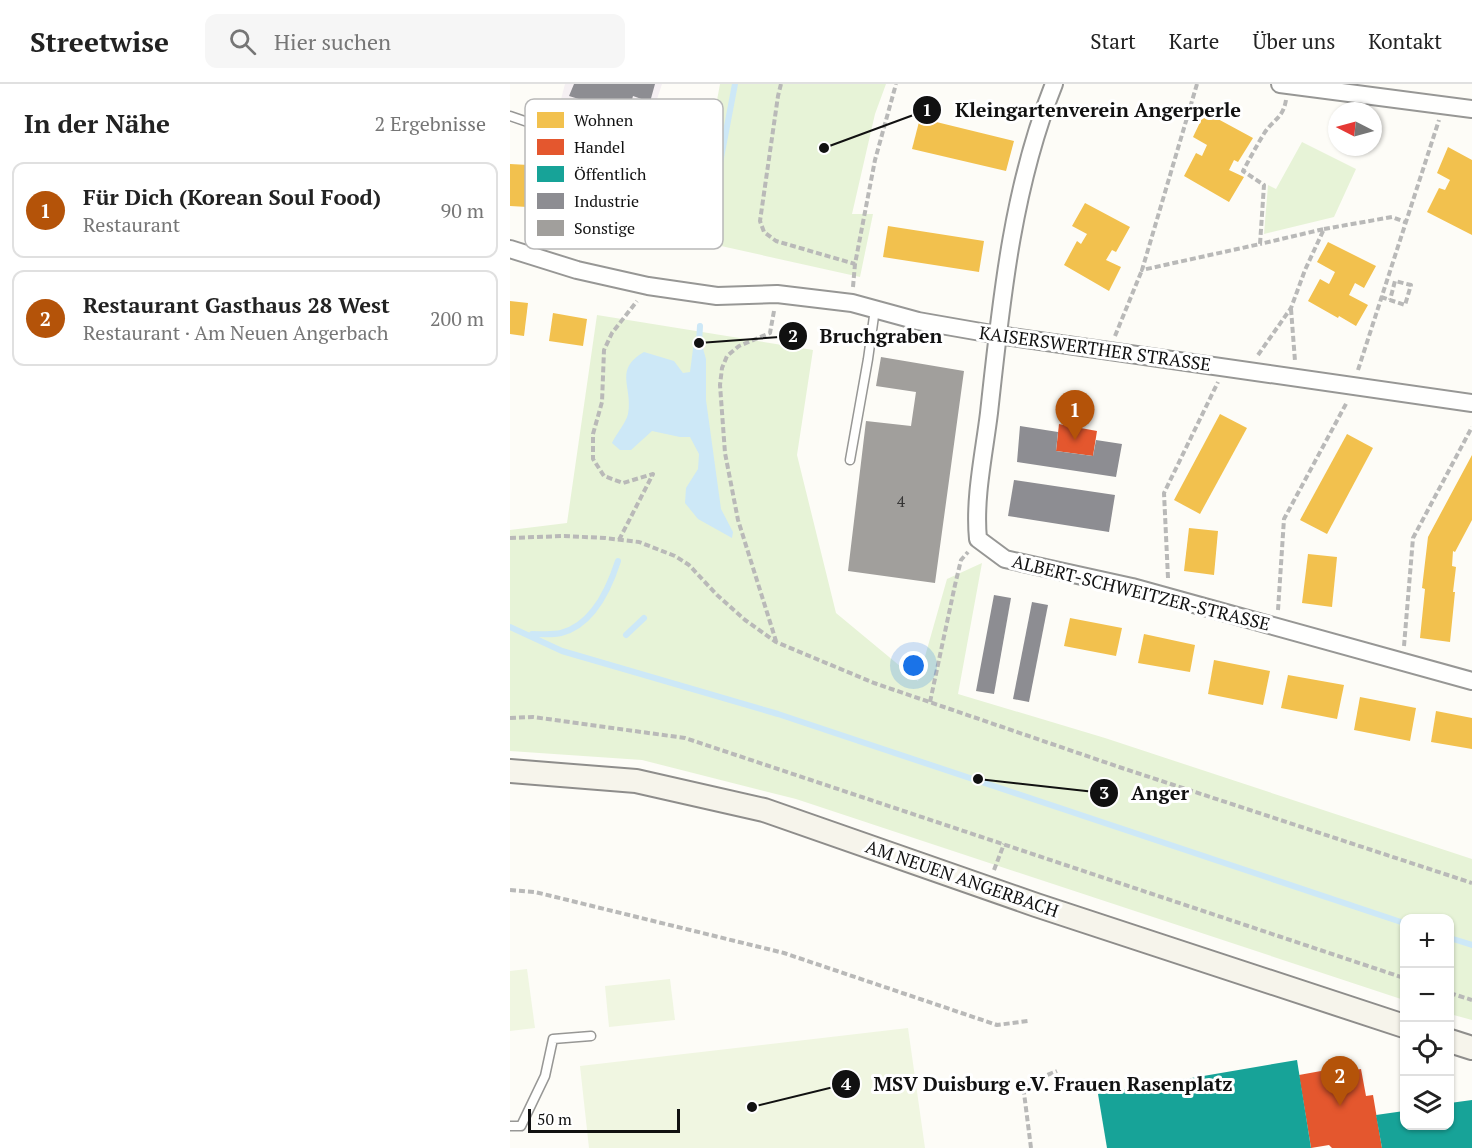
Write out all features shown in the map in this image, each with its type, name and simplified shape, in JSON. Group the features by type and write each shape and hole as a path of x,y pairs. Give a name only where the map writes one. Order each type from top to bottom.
{"street":[{"path":"978,539 976,523 998,335 1014,226 1042,115 1054,84"},
{"path":"1284,85 1472,109"},
{"name":"KAISERSWERTHER STRASSE","path":"510,249 577,270 648,286 717,296 777,294 852,303 918,321 998,335 1472,403"},
{"name":"ALBERT-SCHWEITZER-STRASSE","path":"978,539 1005,559 1132,587 1472,681"},
{"name":"AM NEUEN ANGERBACH","path":"510,771 636,781 764,810 1036,905 1400,1025"},
{"path":"1454,1043 1472,1048"}],"lane":[{"path":"510,116 525,121"},
{"path":"850,460 868,359 874,309"},
{"path":"510,1126 521,1126 545,1076 553,1040 591,1035"}],"path":[{"path":"782,84 778,96 760,221 764,232 776,241 855,264"},
{"path":"852,303 855,264 875,160 896,84"},
{"path":"1110,351 1120,319 1142,270 1197,84"},
{"path":"1260,244 1264,185 1243,171 1267,130 1284,110 1284,85"},
{"path":"1277,627 1284,519 1355,387 1359,363 1439,123 1442,105"},
{"path":"1142,270 1324,229 1392,217 1406,222"},
{"path":"1247,371 1291,308 1324,229"},
{"path":"1381,297 1390,300 1406,305 1411,285 1395,281 1390,300"},
{"path":"619,540 652,474 623,483 604,476 593,459 593,434 602,402 604,350 612,333 648,286"},
{"path":"776,642 738,520 725,453 720,385 722,368 727,356 739,346 770,333 777,294"},
{"path":"1291,308 1296,378"},
{"path":"1168,597 1164,493 1225,368"},
{"path":"1402,662 1413,538 1472,427"},
{"path":"510,538 564,536 639,542 675,556 689,565 745,620 776,642 874,683 1472,883"},
{"path":"930,702 961,560 978,539"},
{"path":"510,718 533,717 685,738 1400,977"},
{"path":"987,887 1004,844"},
{"path":"510,890 535,892 784,953 997,1025 1028,1021"},
{"path":"1454,995 1472,1000"},
{"path":"1031,1148 1023,1085 1057,1071"}],"shaded area":[{"path":"565,84 662,84 657,99 561,99"}],"green space":[{"path":"720,84 886,84 875,114 852,214 873,214 860,277 723,246 723,99 717,99"},
{"path":"1302,142 1356,169 1334,217 1264,234 1268,185 1276,189"},
{"path":"597,315 813,350 797,455 836,613 918,681 947,579 982,563 958,694 1105,738 1472,859 1472,1020 1454,1015 1454,914 1400,914 1400,999 796,799 642,760 510,751 510,530 567,523"},
{"path":"527,969 535,1028 510,1031 510,971"},
{"path":"670,979 675,1020 609,1027 605,986"},
{"path":"908,1028 925,1148 589,1148 580,1066"}],"water":[{"path":"694,341 702,345 706,359 706,400 721,509 733,532 732,538 698,519 685,503 686,488 698,469 699,454 690,437 652,431 631,450 620,450 612,443 628,414 626,379 629,365 644,352 674,361 683,373 690,372"}],"building: Wohnen":[{"path":"1205,112 1253,138 1238,162 1234,160 1229,170 1244,177 1229,202 1184,176 1196,153 1202,156 1207,145 1193,137"},
{"path":"920,118 1014,141 1006,171 912,149"},
{"path":"1448,147 1472,160 1472,235 1427,212 1439,188 1445,190 1450,180 1437,173"},
{"path":"510,164 525,165 525,207 510,206"},
{"path":"1085,203 1130,227 1116,252 1112,250 1106,260 1121,267 1109,291 1064,265 1077,241 1081,244 1087,234 1072,226"},
{"path":"888,226 984,241 979,272 883,257"},
{"path":"1328,242 1376,266 1364,288 1355,283 1349,295 1368,305 1356,326 1308,301 1320,279 1329,284 1335,272 1317,262"},
{"path":"510,301 528,303 524,336 510,334"},
{"path":"553,313 587,319 583,346 549,341"},
{"path":"1220,414 1247,428 1200,514 1174,500"},
{"path":"1347,434 1373,448 1327,534 1300,520"},
{"path":"1472,455 1472,520 1455,552 1453,551 1452,566 1456,567 1450,642 1420,638 1425,589 1422,588 1428,537"},
{"path":"1189,528 1218,531 1214,575 1184,571"},
{"path":"1308,554 1337,557 1332,607 1302,603"},
{"path":"1070,618 1122,628 1116,656 1064,646"},
{"path":"1144,634 1195,645 1190,672 1138,663"},
{"path":"1214,660 1270,671 1263,705 1208,694"},
{"path":"1288,675 1344,685 1337,719 1281,708"},
{"path":"1360,697 1416,708 1410,741 1354,730"},
{"path":"1436,711 1472,718 1472,749 1431,742"}],"building: Handel":[{"path":"1059,424 1097,431 1093,456 1056,451"},
{"path":"1361,1069 1366,1096 1373,1095 1382,1148 1332,1148 1329,1145 1311,1148 1299,1075 1321,1071 1322,1075"}],"building: Öffentlich":[{"path":"1297,1060 1311,1148 1107,1148 1098,1094"},
{"path":"1472,1100 1472,1148 1382,1148 1376,1115 1400,1112 1400,1130 1454,1130 1454,1102"}],"building: Industrie":[{"path":"574,84 655,84 651,99 633,96 632,99 579,99 569,96"},
{"path":"1020,426 1058,432 1056,451 1093,456 1096,440 1122,444 1116,477 1017,462"},
{"path":"1014,480 1115,495 1109,532 1008,516"},
{"path":"994,595 1011,598 994,694 976,691"},
{"path":"1032,602 1048,605 1029,702 1013,699"}],"building: Sonstige":[{"path":"881,357 964,371 935,583 848,571 866,421 911,426 916,392 876,386"}],"waterway":[{"path":"723,147 735,84"},
{"path":"699,343 700,326"},
{"path":"532,634 561,633 582,622 591,614 604,594 618,561"},
{"path":"626,635 644,618"},
{"path":"510,627 562,651 778,714 1400,922"},
{"path":"1454,939 1472,945"}],"place":[{"name":"Kleingartenverein Angerperle","path":"824,148"},
{"name":"Bruchgraben","path":"699,343"},
{"name":"Für Dich (Korean Soul Food)","path":"1075,440"},
{"name":"Anger","path":"978,779"},
{"name":"Restaurant Gasthaus 28 West","path":"1340,1106"},
{"name":"MSV Duisburg e.V. Frauen Rasenplatz","path":"752,1107"}]}
